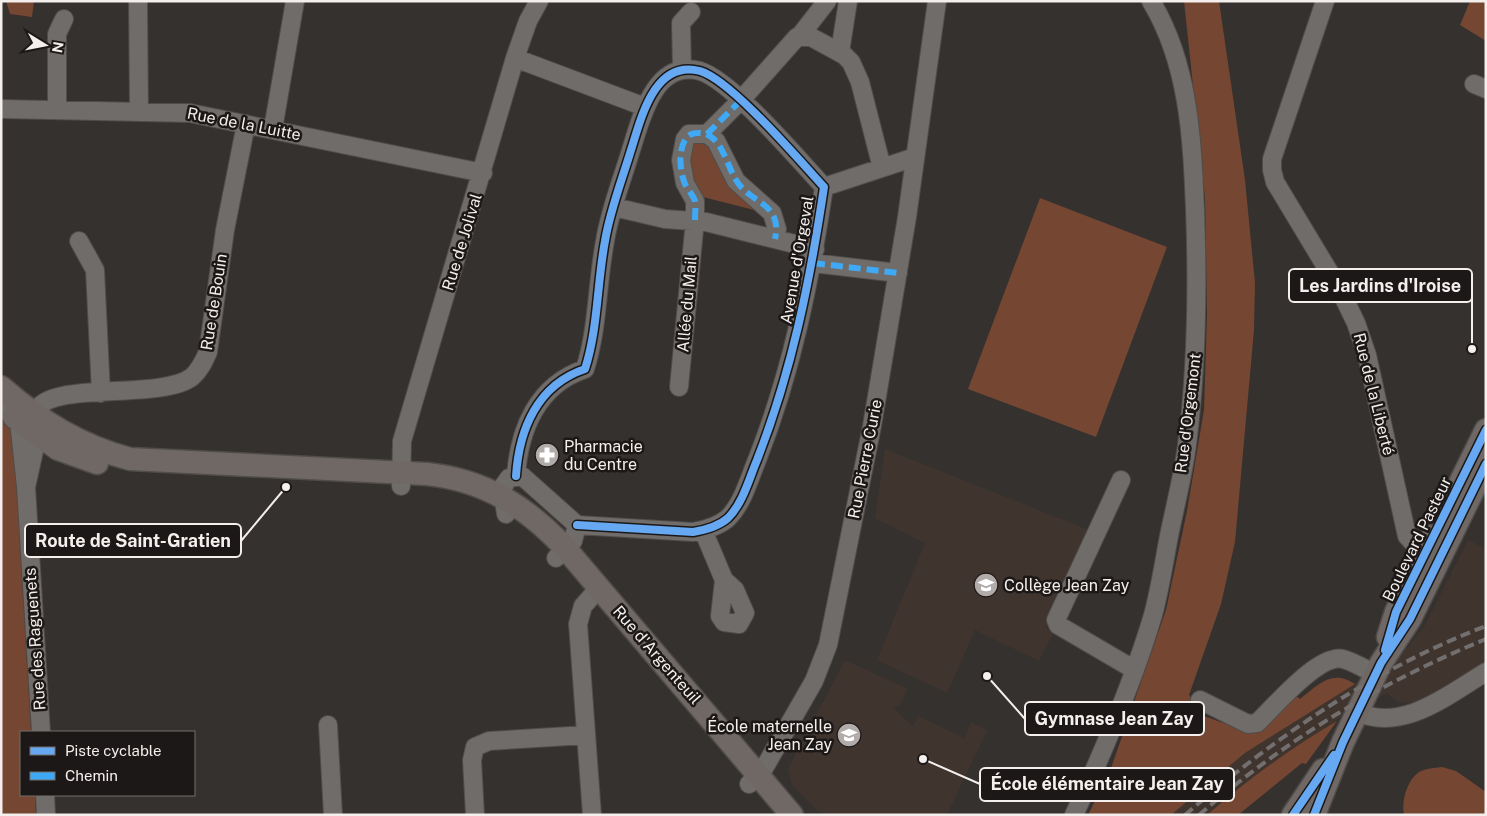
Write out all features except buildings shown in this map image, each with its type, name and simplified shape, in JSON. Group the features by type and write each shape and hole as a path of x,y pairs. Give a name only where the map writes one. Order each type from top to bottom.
{"main road":[{"path":"1,387 24,420 108,466 148,472 401,479"},
{"path":"24,420 93,447 142,460 401,479"},
{"name":"Boulevard Pasteur","path":"1433,554 1486,430"},
{"name":"Boulevard Pasteur","path":"1314,815 1343,742 1378,668 1396,612 1486,464"},
{"name":"Rue d'Argenteuil","path":"401,479 456,478 536,519 561,554 754,779 792,815"},
{"name":"Boulevard Pasteur","path":"1293,815 1308,790 1343,742"},
{"name":"Rue d'Argenteuil","path":"754,779 773,815"},
{"name":"Boulevard Pasteur","path":"1300,815 1308,790"}],"street":[{"path":"138,1 139,111"},
{"path":"273,129 295,1"},
{"name":"Rue de Jolival","path":"401,479 402,440 483,173 515,58 528,21 539,1"},
{"path":"775,239 777,229 772,213 736,181 716,141 707,134 799,37 827,1"},
{"path":"840,52 848,1"},
{"name":"Rue Pierre Curie","path":"754,779 814,681 828,645 872,426 898,273 931,55 937,1"},
{"name":"Rue d'Orgemont","path":"1074,815 1103,752 1135,670 1154,613 1187,447 1196,355 1198,282 1194,182 1187,114 1178,60 1170,36 1151,1"},
{"name":"Rue de la Liberté","path":"1325,1 1272,159 1272,170 1282,195 1340,290 1356,323 1367,355 1407,536 1412,543 1433,554"},
{"path":"516,476 520,438 526,421 536,407 560,383 575,372 585,369 591,347 605,240 614,206 645,107 659,83 668,76 682,70 681,23 691,12"},
{"path":"57,110 57,34 64,19"},
{"path":"799,37 811,37 840,52 856,70 882,168"},
{"path":"515,58 645,107"},
{"name":"Avenue d'Orgeval","path":"682,70 701,71 714,78 741,100 824,187"},
{"name":"Rue de la Luitte","path":"1,108 190,112 483,173"},
{"name":"Rue de Bouin","path":"24,420 52,397 64,394 163,388 191,378 201,367 208,352 225,230 246,124"},
{"name":"Allée du Mail","path":"679,387 695,220 695,202 685,183 682,172 682,150 689,134 707,134"},
{"name":"Avenue d'Orgeval","path":"824,187 915,159"},
{"name":"Avenue d'Orgeval","path":"577,525 676,532 703,530 728,518 743,496 772,423 789,369 814,256 824,187"},
{"path":"614,206 665,218 695,220 775,239 814,256 898,273"},
{"path":"78,241 95,270 101,393"},
{"name":"Rue des Raguenets","path":"24,420 34,451 27,482 41,731"},
{"path":"504,504 504,485 508,478 522,476 577,525 573,542 561,554"},
{"path":"1121,480 1056,620 1058,625 1135,670"},
{"path":"703,530 724,580 735,590 749,621 739,624 724,622 720,616 724,580"},
{"path":"592,815 578,630 580,614 594,593"},
{"path":"1200,700 1248,724 1257,723 1314,668 1329,661 1342,658 1378,668"},
{"path":"1357,712 1376,718 1412,714 1486,672"},
{"path":"328,725 333,815"},
{"path":"474,815 472,760 475,747 489,741 586,735"},
{"path":"45,796 46,815"}],"shaded area":[{"path":"6,1 34,1 32,17 10,14"},
{"path":"1184,1 1219,1 1245,180 1255,283 1254,330 1235,542 1221,604 1189,695 1204,716 1251,733 1295,695 1300,699 1326,680 1339,678 1355,684 1245,753 1171,815 1088,815 1110,771 1166,610 1187,511 1204,410 1207,314 1205,198"},
{"path":"1470,1 1486,1 1486,41 1460,25"},
{"path":"695,137 711,142 758,211 695,195 684,158"},
{"path":"1040,198 1167,247 1096,437 968,389"},
{"path":"1,418 13,424 31,731 20,731 20,796 35,796 36,815 1,815"},
{"name":"Collège Jean Zay","path":"885,449 1089,530 1046,627 1053,634 1039,661 975,630 947,693 877,660 925,543 875,518"},
{"path":"1468,540 1486,549 1486,666 1416,703 1398,702 1387,693 1337,720 1306,764 1302,763 1238,815 1171,815 1245,753 1402,654 1424,627"},
{"path":"845,660 908,689 899,707 896,705 894,709 913,726 918,716 964,738 971,722 987,730 947,815 826,815 819,812 792,785 788,769"},
{"path":"1337,721 1306,764 1302,763 1238,815 1207,815 1270,765"},
{"path":"1442,767 1456,771 1486,792 1486,815 1404,815 1403,804 1411,780 1419,772 1430,768"}],"railway":[{"path":"1185,815 1254,759 1327,707 1404,663 1486,626"},
{"path":"1199,815 1265,762 1335,715 1409,674 1486,639"}],"marked path":[{"path":"707,134 741,100"},
{"path":"695,220 695,201 683,179 681,150 686,138 694,133 698,133 706,134 717,143 742,188 770,210 776,227 775,239"},
{"path":"813,263 898,273"}],"cycle path":[{"path":"516,476 521,442 526,426 534,411 554,386 568,376 585,369 595,322 607,229 616,195 645,108 652,94 671,74 684,70 700,71 713,77 729,89 764,122 824,187 806,291 780,393 745,490 738,505 724,521 712,527 693,532 577,525"},
{"path":"1385,650 1396,612 1486,430"},
{"path":"1314,815 1343,742 1381,663 1410,619 1486,464"},
{"path":"1293,815 1334,755"}],"place":[{"name":"Les Jardins d'Iroise","path":"1472,349"},
{"name":"Pharmacie du Centre","path":"547,455"},
{"name":"Route de Saint-Gratien","path":"286,487"},
{"name":"Collège Jean Zay","path":"986,585"},
{"name":"Gymnase Jean Zay","path":"987,676"},
{"name":"École maternelle Jean Zay","path":"849,735"},
{"name":"École élémentaire Jean Zay","path":"923,759"}]}
